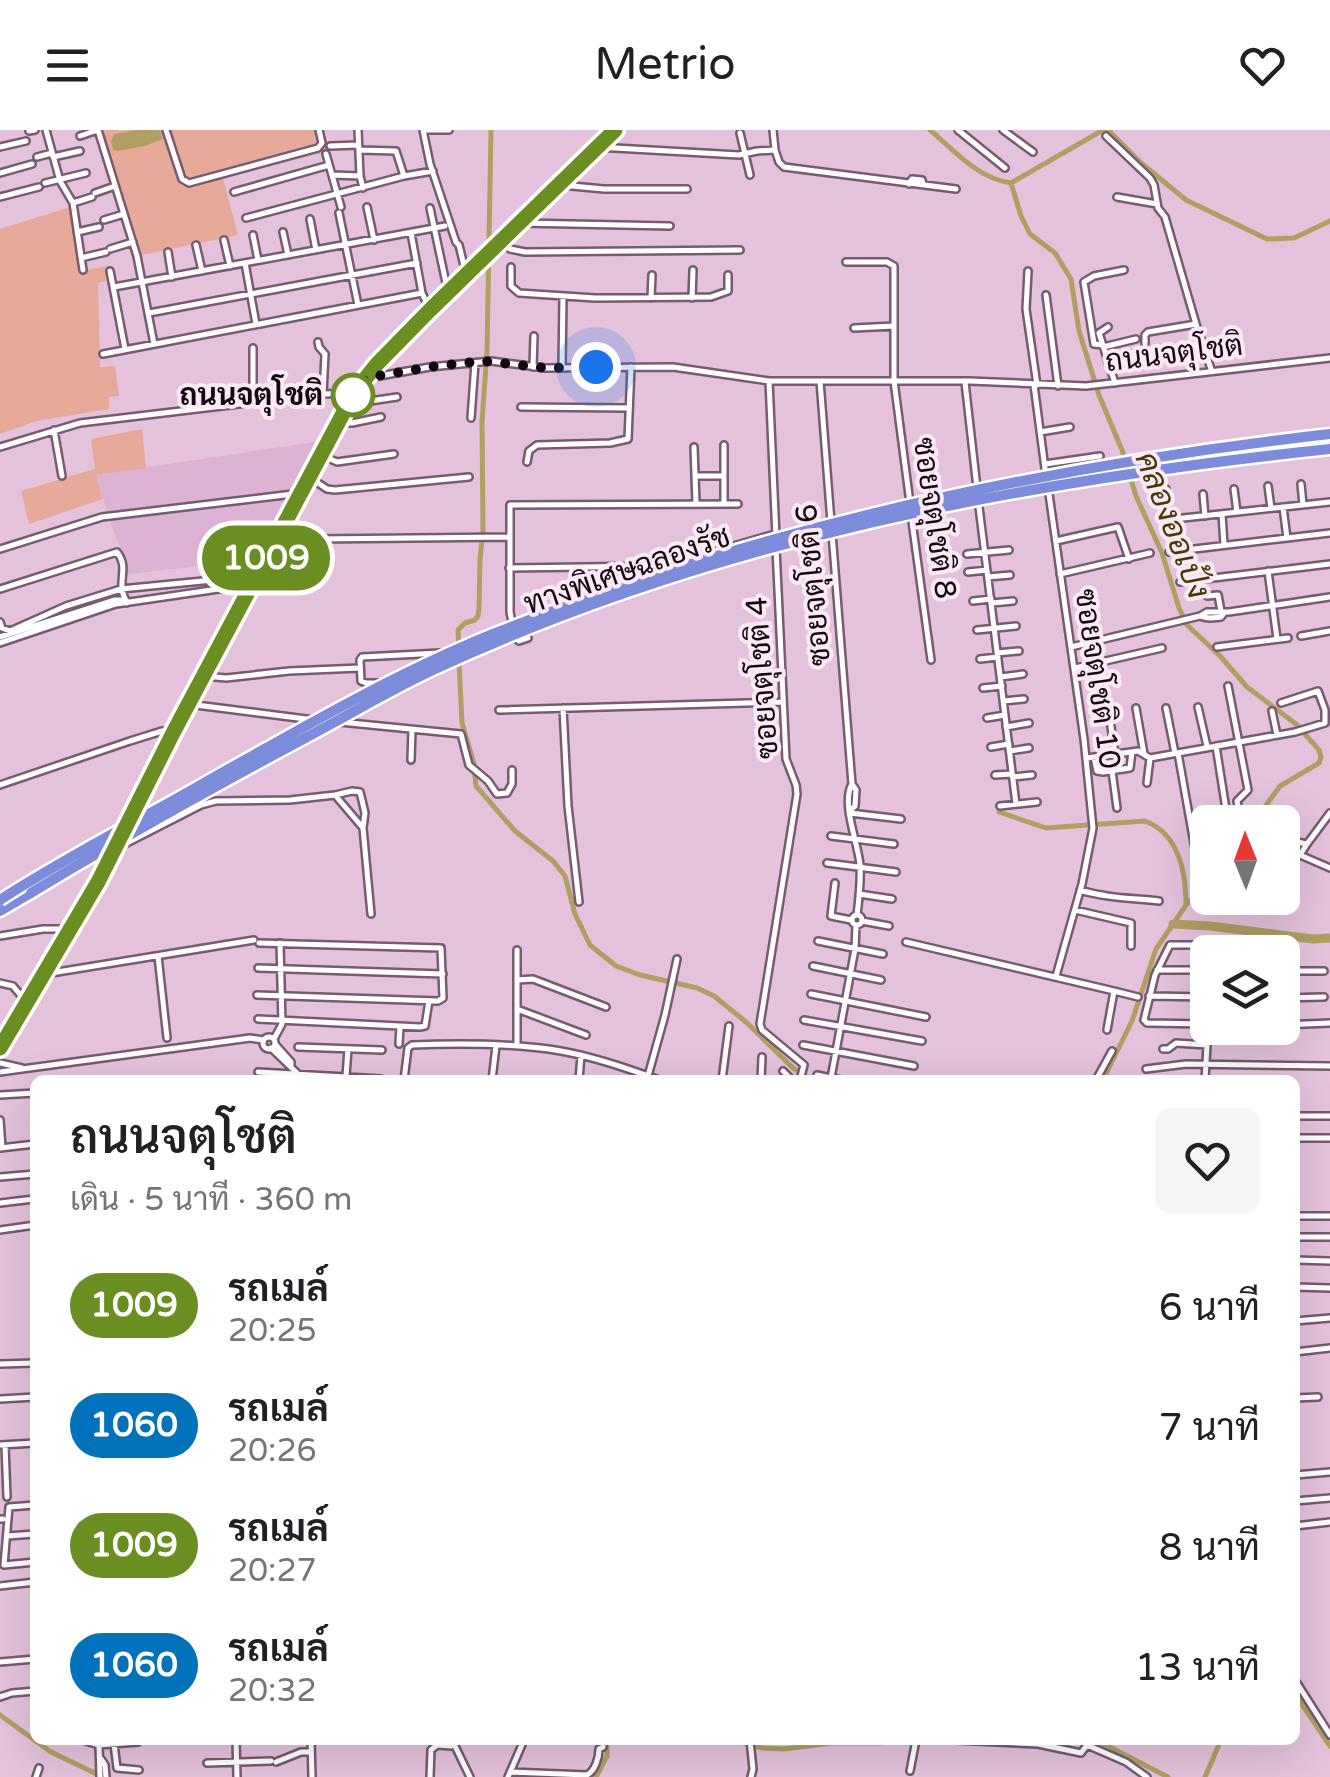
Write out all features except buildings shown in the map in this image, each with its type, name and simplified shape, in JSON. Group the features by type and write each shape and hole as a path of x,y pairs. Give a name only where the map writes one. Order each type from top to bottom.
{"highway":[{"name":"ทางพิเศษฉลองรัช","path":"0,898 381,686 492,635 636,581 830,523 934,500 1072,472 1330,434"},
{"name":"ทางพิเศษฉลองรัช","path":"0,911 386,693 498,642 637,590 760,551 903,514 1069,482 1330,448"}],"main road":[{"path":"0,1048 115,849 354,393 430,310 614,130"}],"street":[{"path":"46,130 60,179 73,203 83,270"},
{"path":"80,136 98,130 133,242 154,344"},
{"path":"166,130 182,179 190,183 318,148 322,146 319,130"},
{"path":"358,130 363,188"},
{"path":"449,130 423,130 466,276"},
{"path":"773,130 776,153 787,168 909,184 920,178 923,186 956,190"},
{"path":"1004,130 1033,152"},
{"path":"963,131 1005,168"},
{"path":"740,132 750,175"},
{"path":"1106,136 1154,186 1212,370"},
{"path":"0,147 26,141"},
{"path":"330,146 396,151 404,176"},
{"path":"596,147 714,155 776,153"},
{"path":"0,174 34,160 80,150"},
{"path":"326,154 338,195 358,305"},
{"path":"234,192 329,165"},
{"path":"246,218 433,171"},
{"path":"0,197 86,173"},
{"path":"332,175 360,176"},
{"path":"560,185 604,190 688,189"},
{"path":"73,203 115,186"},
{"path":"1117,197 1157,204"},
{"path":"367,207 374,240"},
{"path":"430,208 446,282 452,290"},
{"path":"77,232 124,214"},
{"path":"310,219 316,250"},
{"path":"521,223 670,226"},
{"path":"114,287 445,226"},
{"path":"283,232 288,255"},
{"path":"411,233 422,293 430,310"},
{"path":"253,235 258,260"},
{"path":"224,240 230,266"},
{"path":"81,258 133,242"},
{"path":"502,242 510,249 525,252 740,250"},
{"path":"196,245 202,272"},
{"path":"168,252 172,277"},
{"name":"ซอยจตุโชติ 8","path":"846,262 893,264 894,381 931,660"},
{"path":"245,263 256,324"},
{"path":"148,313 416,263"},
{"path":"511,268 511,286 519,293 563,296 711,297 726,294 728,275"},
{"path":"110,270 125,350"},
{"path":"692,298 693,270"},
{"path":"1124,270 1084,282 1094,344 1103,346 1136,338"},
{"name":"ซอยจตุโชติ 10","path":"1028,271 1026,309 1044,464 1090,757 1092,824 1076,910 1056,976"},
{"path":"651,298 652,275"},
{"path":"103,354 422,293"},
{"path":"1046,295 1058,386"},
{"path":"562,367 563,296"},
{"path":"1145,342 1148,332 1196,324"},
{"path":"854,328 894,326"},
{"path":"1108,328 1100,334 1114,383"},
{"path":"533,367 534,336"},
{"path":"318,342 325,354 323,394"},
{"path":"253,348 254,402"},
{"path":"1107,360 1130,354"},
{"name":"ถนนจตุโชติ","path":"366,378 491,360 533,367 674,367 769,380 1086,386 1330,358"},
{"path":"471,418 478,362"},
{"path":"527,462 529,450 537,444 610,443 628,439 631,367"},
{"name":"ซอยจตุโชติ 4","path":"769,380 786,759 797,794 760,1024 762,1030 804,1064 800,1075"},
{"name":"ซอยจตุโชติ 6","path":"820,381 852,784 848,796 860,868 856,949 832,1075"},
{"path":"964,382 1016,804"},
{"path":"0,447 80,423 354,393"},
{"path":"347,404 397,396"},
{"path":"521,408 630,408"},
{"path":"338,422 381,417"},
{"path":"1040,432 1070,427"},
{"path":"54,430 62,476"},
{"path":"724,445 724,504"},
{"path":"694,447 696,503"},
{"path":"321,455 337,462 394,454"},
{"path":"1044,464 1100,456"},
{"path":"695,476 724,476"},
{"path":"309,478 334,490 469,477"},
{"path":"1301,484 1303,505"},
{"path":"1268,486 1271,508"},
{"path":"1166,488 1166,520 1330,502"},
{"path":"1234,490 1236,512"},
{"path":"0,549 102,517 301,493"},
{"path":"1203,494 1204,516"},
{"path":"528,638 515,638 510,620 510,505 738,504"},
{"path":"1283,507 1287,538"},
{"path":"1222,514 1224,546"},
{"path":"1056,541 1118,527 1128,559"},
{"path":"1169,552 1330,533"},
{"path":"510,568 672,564 776,534"},
{"path":"278,536 510,537"},
{"path":"968,554 1009,550"},
{"path":"0,589 113,552 120,554 130,601"},
{"path":"1060,574 1150,553"},
{"path":"1180,582 1330,564"},
{"path":"1268,571 1277,640"},
{"path":"968,572 1010,576"},
{"path":"0,622 2,628 10,631 66,606 124,587 223,579 250,588"},
{"path":"0,640 116,604 234,583"},
{"path":"1207,596 1218,596 1223,612"},
{"path":"1071,648 1207,612 1330,599"},
{"path":"973,601 1013,601"},
{"path":"977,630 1016,626"},
{"path":"1301,636 1330,631"},
{"path":"1217,647 1288,638"},
{"path":"1075,668 1162,648"},
{"path":"980,659 1019,651"},
{"path":"379,683 362,683 360,658 445,652"},
{"path":"204,676 226,678 360,668"},
{"path":"1000,677 1023,674"},
{"path":"983,688 1002,686"},
{"path":"1228,686 1248,790 1239,805"},
{"path":"1132,752 1130,768 1112,771 1097,770 1090,757 1132,752 1147,756 1176,753 1312,729 1325,723 1327,709 1316,691 1281,703"},
{"path":"1004,701 1024,699"},
{"path":"500,710 783,702"},
{"path":"188,704 461,734 468,765 502,795 510,790 512,770"},
{"path":"1198,707 1207,746"},
{"path":"564,708 572,854 579,902"},
{"path":"1136,708 1147,756 1147,783"},
{"path":"1166,708 1190,825"},
{"path":"1272,711 1277,735"},
{"path":"1109,713 1115,754"},
{"path":"987,718 1005,715"},
{"path":"1006,727 1029,723"},
{"path":"412,730 412,760"},
{"path":"0,785 130,740 174,731"},
{"path":"1216,745 1225,805"},
{"path":"990,747 1029,748"},
{"path":"1112,771 1117,808"},
{"path":"995,776 1032,775"},
{"path":"115,849 216,800 290,800 360,792 365,812 370,914"},
{"path":"335,794 363,828"},
{"path":"1000,806 1037,802"},
{"path":"136,807 176,818"},
{"path":"850,812 901,819"},
{"path":"1330,813 1300,855 1330,868"},
{"path":"0,898 102,836 122,833"},
{"path":"831,836 894,844"},
{"path":"1300,842 1307,844"},
{"path":"827,863 896,872"},
{"path":"835,883 831,916 888,926"},
{"path":"1080,890 1101,896 1159,901"},
{"path":"859,894 892,899"},
{"path":"1076,910 1131,924 1130,946"},
{"path":"0,936 71,929"},
{"path":"44,974 256,941 438,947 443,951 442,998 438,1001 257,994"},
{"path":"818,942 883,954"},
{"path":"906,942 1138,997"},
{"path":"270,1042 280,1020 280,943"},
{"path":"1190,944 1168,947 1157,970 1144,1018 1145,1022 1190,1023"},
{"path":"517,950 517,1046"},
{"path":"158,956 167,1038"},
{"path":"648,1075 677,958"},
{"path":"813,966 881,980"},
{"path":"258,968 443,974"},
{"path":"1157,970 1190,970"},
{"path":"1300,972 1324,971"},
{"path":"517,980 533,979 606,1007"},
{"path":"0,983 13,986 28,1003"},
{"path":"1107,1030 1114,991"},
{"path":"811,994 926,1017"},
{"path":"1149,996 1190,997"},
{"path":"1300,998 1324,997"},
{"path":"258,1020 425,1026 428,1001"},
{"path":"517,1009 586,1034"},
{"path":"804,1020 922,1041"},
{"path":"1300,1024 1330,1023"},
{"path":"723,1075 729,1026"},
{"path":"400,1028 400,1044"},
{"path":"0,1072 250,1038 270,1042 297,1075"},
{"path":"1162,1049 1176,1042 1207,1045 1205,1075"},
{"path":"405,1075 408,1048 438,1044 517,1046 581,1056 645,1075"},
{"path":"804,1045 914,1066"},
{"path":"493,1075 496,1046"},
{"path":"298,1047 382,1050"},
{"path":"346,1075 348,1049"},
{"path":"1099,1075 1112,1051"},
{"path":"579,1075 581,1056"},
{"path":"761,1075 762,1057"},
{"path":"0,1064 22,1068"},
{"path":"1146,1069 1168,1064 1330,1066"},
{"path":"258,1072 282,1075"},
{"path":"783,1072 788,1075"},
{"path":"0,1096 30,1093"},
{"path":"1300,1116 1330,1116"},
{"path":"0,1120 1,1148 30,1145"},
{"path":"1300,1138 1330,1138"},
{"path":"0,1177 30,1174"},
{"path":"0,1202 30,1199"},
{"path":"1300,1216 1330,1216"},
{"path":"0,1230 30,1226"},
{"path":"1300,1237 1330,1237"},
{"path":"1300,1260 1330,1261"},
{"path":"1300,1287 1330,1288"},
{"path":"1300,1321 1330,1318"},
{"path":"1300,1351 1330,1348"},
{"path":"0,1364 30,1363"},
{"path":"0,1398 30,1397"},
{"path":"1300,1398 1318,1397"},
{"path":"5,1445 30,1442"},
{"path":"5,1445 14,1455"},
{"path":"5,1445 7,1498"},
{"path":"1300,1475 1330,1472"},
{"path":"1300,1500 1330,1498"},
{"path":"30,1505 9,1507 4,1565 30,1562"},
{"path":"1300,1525 1330,1522"},
{"path":"6,1536 30,1534"},
{"path":"0,1586 30,1583"},
{"path":"0,1662 30,1659"},
{"path":"1300,1688 1330,1736"},
{"path":"0,1697 30,1692"},
{"path":"102,1774 106,1745"},
{"path":"106,1745 117,1768 139,1770"},
{"path":"236,1745 238,1777"},
{"path":"311,1745 312,1777"},
{"path":"430,1777 431,1750 438,1745"},
{"path":"456,1745 470,1777"},
{"path":"522,1745 509,1774 590,1773 602,1745"},
{"path":"751,1745 752,1777"},
{"path":"910,1771 915,1745"},
{"path":"1043,1745 1080,1753 1085,1745"},
{"path":"1093,1745 1147,1777"},
{"path":"208,1763 274,1762 311,1752"},
{"path":"36,1777 38,1768"}],"shaded area":[{"path":"102,130 135,130 114,134 163,138 160,130 316,130 319,142 327,141 329,151 223,178 238,235 142,255"},
{"path":"160,130 163,139 113,150 114,134"},
{"path":"70,207 80,271 108,266 110,280 98,283 100,367 115,366 119,396 109,397 109,409 37,421 0,434 0,229"},
{"path":"142,429 146,468 96,475 103,499 29,524 21,491 95,469 91,439"},
{"path":"321,441 257,560 127,574 96,475"}],"waterway":[{"path":"459,650 458,630 475,620 479,608 491,130"},
{"name":"คลองออเป้ง","path":"930,130 977,170 1011,183 1103,130"},
{"path":"1108,130 1186,200 1267,239 1294,238 1330,221"},
{"name":"คลองออเป้ง","path":"1011,183 1030,234 1055,253 1071,279 1079,331 1099,395 1187,625 1247,687 1296,724 1319,750 1319,763 1280,786 1266,805"},
{"path":"459,661 462,723 476,786 515,831 553,861 565,876 575,914 590,945 616,966 714,996 804,1075"},
{"path":"999,812 1046,828 1145,821 1157,827 1173,845 1182,868 1186,905"},
{"name":"คลองออเป้ง","path":"1105,1075 1132,1021 1156,949 1190,901"},
{"path":"1173,924 1330,938"},
{"path":"1300,1701 1330,1746"},
{"path":"0,1715 30,1737"},
{"path":"41,1745 103,1777"},
{"path":"596,1777 607,1756 607,1745"},
{"path":"752,1745 784,1749 816,1745"},
{"path":"1106,1745 1168,1777"},
{"path":"1205,1777 1219,1745"}],"bus line":[{"name":"1009","path":"0,1048 98,882 354,393 430,310 615,130"}],"place":[{"name":"ถนนจตุโชติ","path":"353,395"}],"route":[{"path":"353,395 366,378 445,365 491,360 545,368 596,367"}]}
